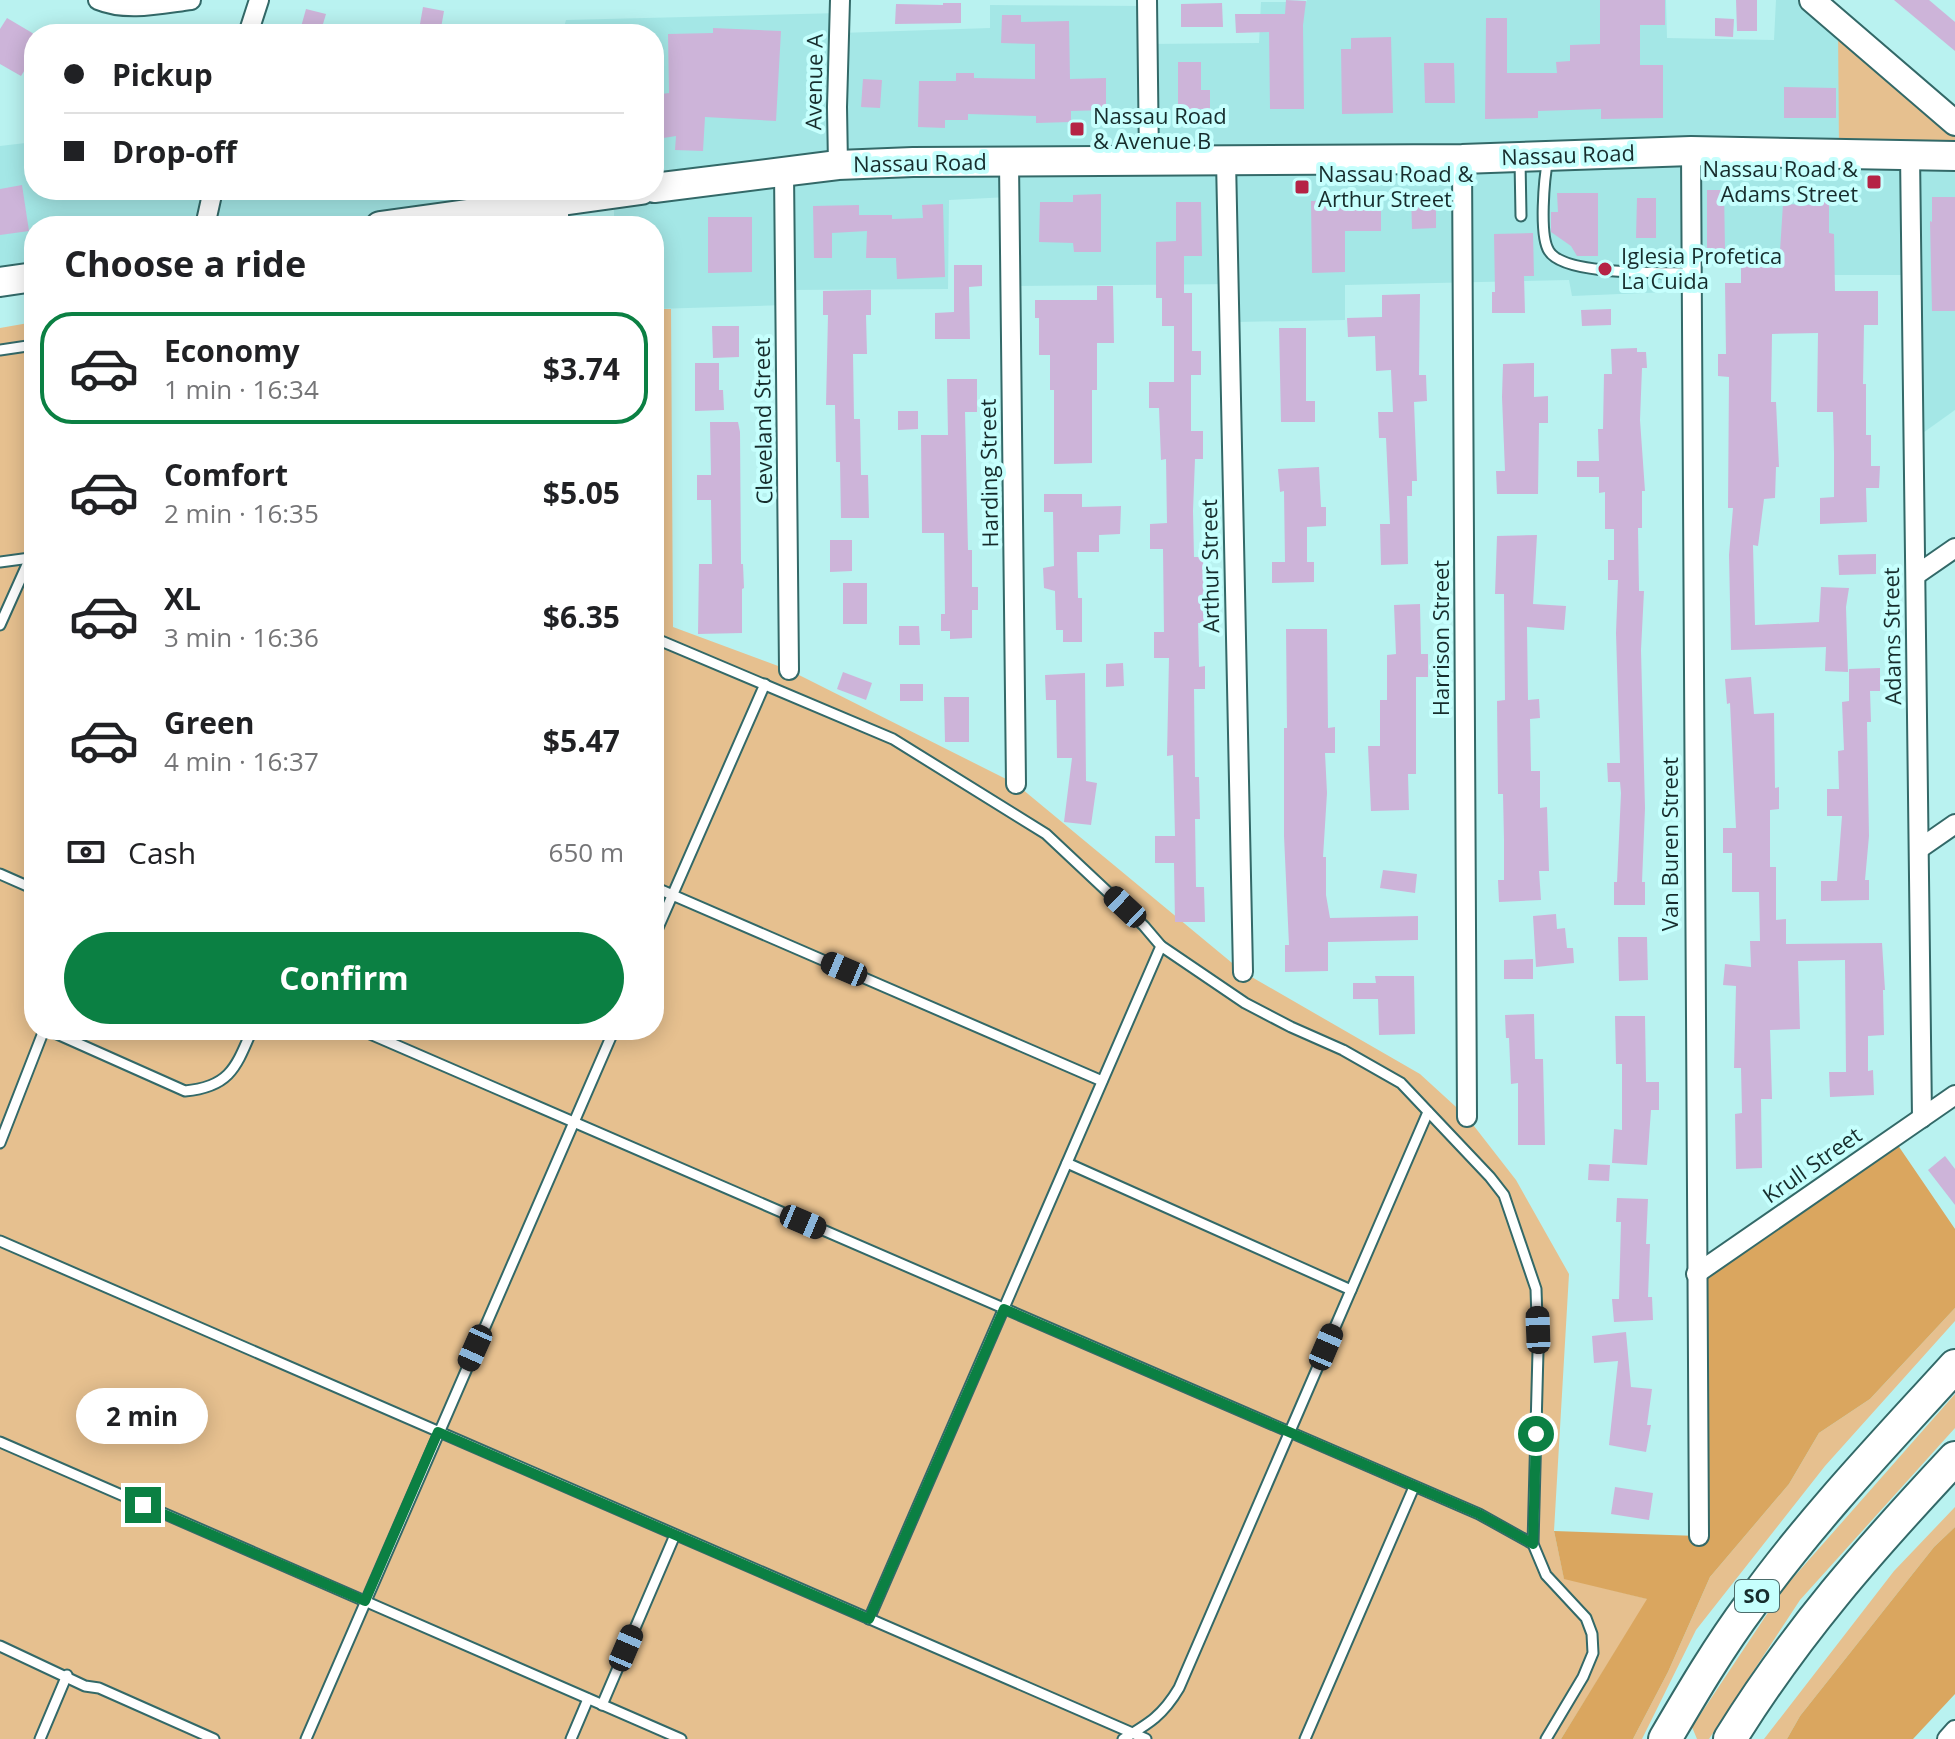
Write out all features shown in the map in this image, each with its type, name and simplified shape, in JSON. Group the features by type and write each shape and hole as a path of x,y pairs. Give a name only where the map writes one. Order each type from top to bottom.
{"highway":[{"name":"SO","path":"1665,1739 1709,1665 1773,1574 1955,1366"},
{"name":"SO","path":"1730,1739 1783,1658 1872,1547 1955,1458"},
{"path":"1872,1547 1955,1490"}],"main road":[{"path":"1812,0 1955,123"},
{"name":"Nassau Road","path":"664,187 838,165 1149,159 1462,159 1691,151 1955,156"},
{"path":"518,216 559,213 605,200"},
{"path":"0,282 24,278"}],"street":[{"path":"98,0 117,6 191,0"},
{"path":"251,24 259,0"},
{"name":"Avenue A","path":"838,165 840,0"},
{"path":"1147,0 1149,159"},
{"name":"Van Buren Street","path":"1691,151 1699,1536"},
{"name":"Adams Street","path":"1910,154 1922,1118"},
{"name":"Harrison Street","path":"1462,159 1467,1117"},
{"name":"Arthur Street","path":"1226,160 1243,972"},
{"name":"Harding Street","path":"1009,162 1016,784"},
{"name":"Cleveland Street","path":"784,172 789,670"},
{"path":"1916,575 1955,548"},
{"path":"1919,849 1955,824"},
{"name":"Krull Street","path":"1696,1274 1955,1095"},
{"path":"1947,1739 1955,1730"}],"lane":[{"path":"1548,156 1543,188 1546,248 1556,260 1579,268 1692,273"},
{"path":"1520,157 1521,216"},
{"path":"0,350 24,346"},
{"path":"0,562 24,559"},
{"path":"0,625 24,575"},
{"path":"664,642 893,739 1025,819 1046,834 1101,885 1161,946 1245,1003 1343,1050 1401,1083 1490,1177 1504,1195 1536,1289 1538,1351 1533,1544 1546,1575 1586,1618 1593,1643 1593,1653 1583,1677 1546,1739"},
{"path":"664,914 765,684"},
{"path":"0,874 24,885"},
{"path":"664,891 1102,1081"},
{"path":"869,1619 1161,946"},
{"path":"0,1143 42,1040"},
{"path":"69,1040 185,1091 200,1090 227,1077 237,1065 248,1040"},
{"path":"384,1040 1479,1514 1533,1544"},
{"path":"306,1739 610,1040"},
{"path":"1123,1739 1156,1720 1179,1688 1428,1112"},
{"path":"1067,1163 1351,1290"},
{"path":"0,1241 1146,1739"},
{"path":"0,1442 681,1739"},
{"path":"1305,1739 1414,1487"},
{"path":"602,1705 675,1535"},
{"path":"0,1646 85,1686 99,1688 214,1739"},
{"path":"40,1739 67,1675"},
{"path":"571,1739 588,1699"}],"shaded area":[{"path":"1666,0 1667,38 1774,40 1776,0 1812,0 1955,156 1955,410 1913,440 1911,275 1778,275 1778,249 1730,249 1730,265 1692,266 1692,291 1572,296 1569,280 1345,285 1345,320 1236,322 1236,284 1010,286 1009,197 949,200 948,289 786,290 786,305 664,309 664,216 614,216 614,200 664,200 664,24 565,24 566,20 840,13 840,33 990,28 990,5 1147,6 1147,44 1259,43 1261,2"},
{"path":"1838,25 1955,123 1955,156 1839,153"},
{"path":"24,143 24,200 570,200 453,216 24,216 24,278 0,282 0,146"},
{"path":"664,309 671,309 673,627 789,670 1016,784 1243,972 1420,1074 1467,1117 1516,1180 1569,1274 1554,1531 1564,1578 1648,1599 1561,1739 0,1739 0,328 24,324 24,1040 664,1040"},
{"path":"1893,1138 1955,1229 1955,1308 1870,1399 1819,1433 1789,1484 1710,1577 1668,1672 1633,1739 1561,1739 1647,1599 1564,1579 1554,1531 1698,1536 1696,1274"},
{"path":"1955,1308 1955,1321 1825,1466 1696,1630 1642,1739 1633,1739 1668,1672 1710,1577 1789,1484 1819,1433 1870,1399"},
{"path":"1955,1394 1955,1428 1800,1600 1709,1739 1697,1739 1692,1727 1785,1587"},
{"path":"1955,1507 1955,1527 1934,1547 1800,1716 1787,1739 1764,1739 1894,1571"},
{"path":"1955,1527 1955,1694 1913,1739 1787,1739 1800,1716 1934,1547"}],"building":[{"path":"1286,0 1306,1 1303,25 1304,109 1270,109 1269,32 1236,33 1235,14 1285,14"},
{"path":"1600,0 1665,0 1665,25 1640,25 1640,65 1663,65 1663,118 1601,119 1601,109 1538,111 1538,118 1485,119 1486,18 1507,18 1507,73 1557,73 1556,62 1570,61 1570,45 1600,44"},
{"path":"1736,0 1757,0 1757,31 1737,31"},
{"path":"1894,0 1929,0 1955,22 1955,51"},
{"path":"961,3 961,23 895,24 896,4"},
{"path":"1222,3 1223,27 1181,27 1181,4"},
{"path":"423,7 444,11 442,24 420,24"},
{"path":"306,9 326,14 323,24 302,24"},
{"path":"1002,15 1021,15 1021,22 1069,21 1070,79 1106,78 1106,110 1071,111 1071,122 1036,123 1036,116 968,114 968,120 945,120 945,128 918,127 919,81 956,81 956,73 974,73 974,78 1035,79 1035,44 1001,43"},
{"path":"7,18 24,28 24,71 21,76 0,64 0,29"},
{"path":"1715,18 1734,19 1733,37 1715,36"},
{"path":"713,28 781,31 776,121 705,117 703,151 675,150 676,136 664,138 664,94 669,93 668,34 713,33"},
{"path":"1391,37 1393,113 1342,114 1341,49 1351,49 1351,38"},
{"path":"1178,62 1201,62 1201,90 1210,90 1210,109 1178,109"},
{"path":"1424,63 1454,63 1455,103 1425,103"},
{"path":"863,79 882,80 880,108 861,107"},
{"path":"1784,87 1836,88 1836,118 1784,118"},
{"path":"22,185 27,216 24,216 24,232 0,235 0,189"},
{"path":"1707,190 1724,190 1725,250 1707,250"},
{"path":"1381,192 1381,231 1345,231 1345,272 1312,273 1311,201 1354,200 1355,193"},
{"path":"1557,193 1598,193 1598,256 1577,256 1571,246 1551,232 1551,212 1558,212"},
{"path":"1101,194 1101,252 1074,252 1073,243 1039,242 1040,202 1073,202 1073,195"},
{"path":"1411,194 1436,194 1436,228 1412,229"},
{"path":"1932,197 1955,197 1955,311 1932,311"},
{"path":"1637,198 1656,198 1656,238 1636,238"},
{"path":"1814,198 1829,198 1829,233 1834,234 1835,291 1878,291 1878,325 1864,325 1863,384 1866,384 1866,435 1871,435 1871,466 1880,466 1879,488 1866,488 1867,522 1820,524 1820,498 1834,497 1834,453 1833,412 1817,412 1818,333 1772,334 1771,402 1776,402 1779,467 1776,467 1775,498 1764,499 1758,546 1753,545 1755,625 1819,622 1821,587 1849,588 1846,607 1848,672 1825,671 1826,647 1731,650 1729,555 1733,508 1728,508 1729,377 1718,376 1718,354 1726,354 1725,283 1741,283 1741,251 1780,251 1783,204 1814,205"},
{"path":"1176,202 1201,202 1202,256 1184,256 1184,293 1192,293 1192,351 1201,351 1201,375 1191,375 1191,431 1203,431 1203,459 1195,459 1193,511 1194,557 1203,557 1204,623 1198,623 1199,667 1205,666 1205,689 1194,689 1195,777 1199,777 1200,819 1195,819 1196,887 1204,887 1205,922 1175,922 1174,863 1155,863 1155,836 1175,836 1173,755 1167,756 1169,658 1154,658 1154,632 1164,632 1163,549 1150,549 1150,524 1167,523 1166,459 1161,460 1159,408 1149,408 1149,382 1174,382 1174,326 1162,326 1162,298 1156,298 1156,242 1176,241"},
{"path":"943,204 945,277 897,279 896,258 866,258 867,231 832,233 832,258 814,258 813,206 859,205 859,215 892,215 892,219 923,218 922,205"},
{"path":"708,217 752,217 752,272 708,273"},
{"path":"1533,233 1534,276 1524,276 1525,313 1492,313 1492,292 1495,292 1494,234"},
{"path":"954,265 982,265 982,286 969,287 970,339 935,339 935,313 954,312"},
{"path":"1097,286 1113,286 1114,343 1097,343 1097,390 1092,390 1092,463 1054,464 1054,390 1050,390 1050,355 1039,355 1039,318 1035,318 1035,300 1097,300"},
{"path":"871,290 871,315 866,315 867,354 853,354 854,419 860,419 861,475 868,475 869,518 841,518 835,405 826,405 828,315 823,315 823,291"},
{"path":"1420,294 1419,375 1426,375 1427,401 1414,402 1417,481 1412,481 1412,496 1407,496 1408,564 1381,565 1380,524 1390,524 1386,438 1379,438 1378,412 1393,412 1391,370 1376,371 1375,336 1348,337 1347,318 1382,317 1382,295"},
{"path":"1611,309 1611,325 1582,326 1581,310"},
{"path":"712,326 739,326 739,357 713,358"},
{"path":"1279,328 1306,328 1306,401 1315,401 1315,422 1281,422"},
{"path":"1637,348 1637,352 1646,352 1647,368 1642,368 1640,420 1645,491 1642,491 1642,528 1638,528 1639,591 1644,591 1641,650 1645,808 1642,882 1645,882 1645,905 1614,905 1621,793 1620,782 1608,782 1607,763 1620,763 1616,633 1618,580 1608,580 1608,560 1614,560 1614,529 1605,529 1605,492 1599,493 1599,477 1577,477 1577,461 1599,461 1598,429 1603,429 1604,374 1612,374 1611,349"},
{"path":"695,363 719,363 719,390 723,390 724,410 695,411"},
{"path":"1534,363 1534,397 1548,396 1548,423 1539,423 1538,494 1497,494 1496,471 1505,471 1503,364"},
{"path":"947,379 977,379 977,412 965,412 968,550 972,550 972,587 978,587 978,610 972,610 972,638 950,639 950,631 941,631 941,614 945,614 944,533 922,533 921,435 948,435"},
{"path":"898,411 918,411 918,429 898,430"},
{"path":"710,422 738,422 740,432 744,588 742,633 698,634 699,564 712,564 711,500 697,500 697,475 711,475"},
{"path":"1319,467 1321,507 1326,507 1326,526 1307,527 1307,562 1314,562 1314,582 1272,583 1272,562 1285,562 1284,491 1280,492 1278,469"},
{"path":"1044,494 1082,494 1082,507 1121,506 1120,534 1099,535 1099,552 1077,552 1078,598 1082,598 1082,642 1063,642 1063,630 1056,630 1055,591 1044,588 1043,568 1054,566 1053,512 1044,512"},
{"path":"1537,535 1533,604 1566,606 1564,630 1527,627 1528,700 1539,699 1540,718 1530,719 1531,771 1540,771 1540,808 1547,807 1549,871 1539,871 1541,900 1499,902 1498,880 1504,880 1504,840 1503,794 1498,794 1497,701 1505,700 1504,594 1495,594 1497,536"},
{"path":"830,540 852,540 852,571 830,572"},
{"path":"1876,554 1876,574 1839,575 1838,555"},
{"path":"843,583 867,583 867,624 843,624"},
{"path":"1420,604 1421,654 1428,654 1428,677 1416,677 1416,774 1408,774 1409,810 1371,811 1368,746 1380,746 1380,700 1387,700 1387,655 1396,654 1394,605"},
{"path":"899,626 919,626 920,645 899,645"},
{"path":"1286,629 1327,629 1328,728 1335,727 1335,753 1325,753 1327,793 1323,857 1326,857 1326,895 1330,918 1418,916 1418,940 1328,942 1328,971 1285,972 1285,945 1289,945 1284,836"},
{"path":"1123,663 1124,686 1106,687 1106,664"},
{"path":"1880,668 1880,691 1870,691 1871,722 1867,722 1869,836 1865,880 1869,880 1869,900 1821,901 1821,881 1837,881 1842,816 1827,816 1827,789 1839,789 1838,751 1844,750 1842,702 1849,701 1849,669"},
{"path":"843,672 872,683 866,700 837,689"},
{"path":"1085,673 1086,781 1097,783 1091,825 1064,822 1072,758 1057,758 1056,700 1046,700 1045,675"},
{"path":"1751,677 1754,714 1774,713 1775,788 1779,787 1779,809 1770,810 1770,867 1776,867 1776,920 1786,919 1786,944 1882,943 1884,1035 1868,1036 1868,1071 1873,1070 1874,1095 1830,1097 1829,1072 1846,1072 1845,960 1798,961 1800,1029 1770,1030 1772,1099 1761,1099 1762,1168 1736,1169 1735,1114 1742,1113 1741,1068 1734,1068 1736,986 1723,985 1725,964 1751,967 1750,941 1760,941 1759,892 1732,892 1732,853 1723,853 1723,828 1736,828 1730,703 1727,704 1725,679"},
{"path":"900,684 923,684 923,701 900,701"},
{"path":"944,697 969,697 969,742 945,742"},
{"path":"1383,870 1417,874 1415,893 1380,888"},
{"path":"1556,914 1557,929 1565,928 1567,948 1573,948 1574,963 1536,967 1533,916"},
{"path":"1618,937 1647,937 1648,980 1619,981"},
{"path":"1533,959 1533,979 1504,979 1504,960"},
{"path":"1375,976 1414,976 1415,1034 1379,1035 1378,999 1353,999 1353,983 1376,983"},
{"path":"1534,1014 1535,1059 1543,1059 1545,1145 1518,1145 1518,1083 1511,1084 1505,1015"},
{"path":"1615,1016 1645,1016 1646,1082 1659,1082 1659,1110 1651,1110 1647,1165 1612,1163 1614,1129 1622,1130 1622,1064 1616,1064"},
{"path":"1945,1156 1955,1169 1955,1205 1928,1170"},
{"path":"1589,1164 1610,1165 1609,1181 1588,1180"},
{"path":"1617,1198 1648,1199 1648,1297 1652,1297 1653,1320 1614,1322 1612,1299 1619,1299 1621,1222 1616,1222"},
{"path":"1626,1332 1631,1387 1652,1389 1647,1425 1651,1425 1646,1452 1609,1445 1618,1361 1594,1363 1592,1336"},
{"path":"1615,1487 1653,1493 1649,1520 1611,1514"}],"place":[{"name":"Nassau Road & Avenue B","path":"1077,129"},
{"name":"Nassau Road & Adams Street","path":"1874,182"},
{"name":"Nassau Road & Arthur Street","path":"1302,187"},
{"name":"Iglesia Profetica La Cuida","path":"1605,269"}],"route":[{"path":"143,1505 365,1601 438,1432 869,1619 1004,1309 1479,1514 1533,1544 1536,1434"}]}
